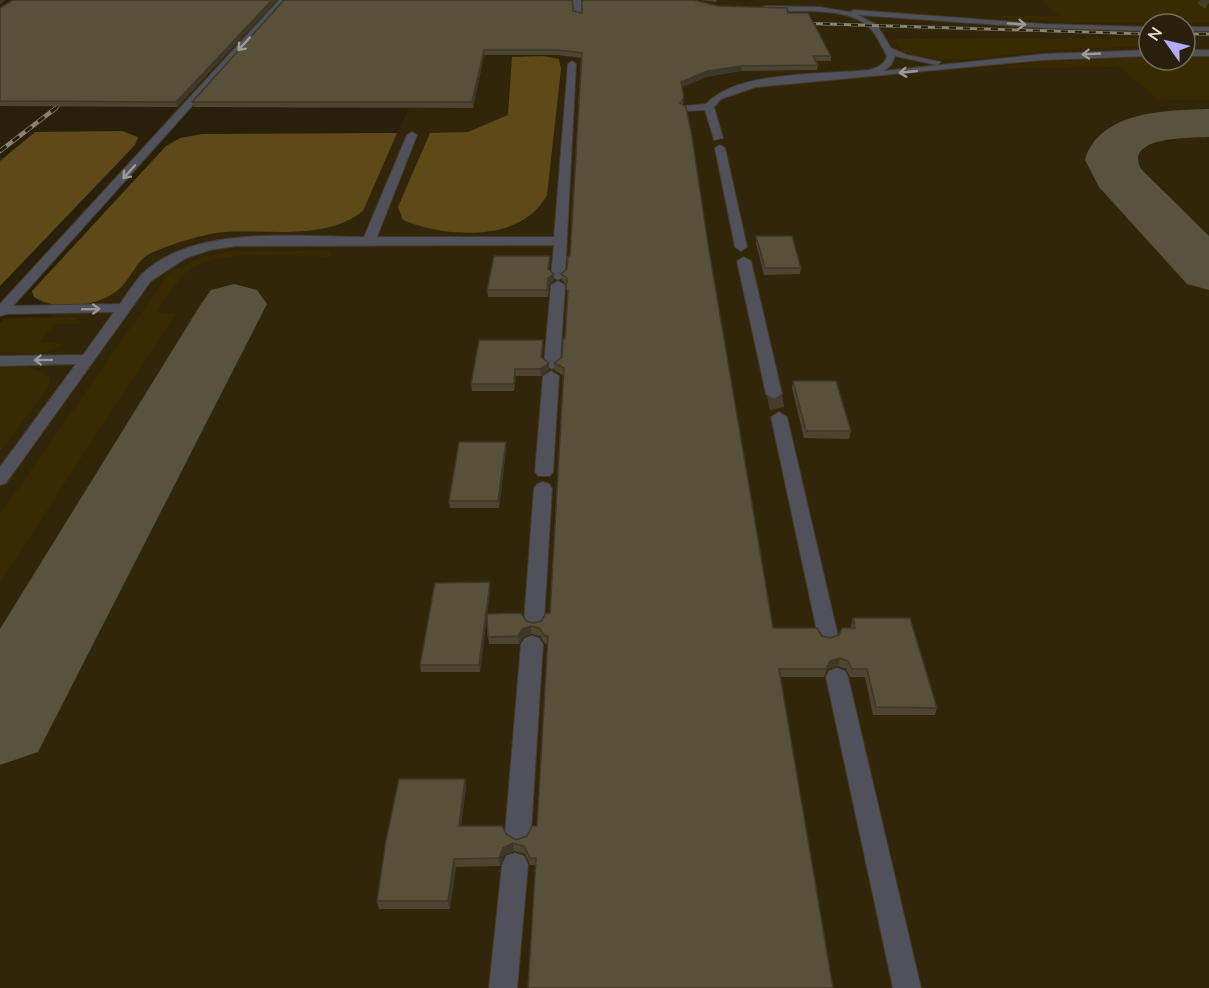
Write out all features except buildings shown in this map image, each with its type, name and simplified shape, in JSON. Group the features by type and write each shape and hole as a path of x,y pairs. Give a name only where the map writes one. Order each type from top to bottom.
{"street":[{"path":"1,311 283,0"},
{"path":"578,0 578,14"},
{"path":"751,8 806,9 1043,26 1137,29"},
{"path":"806,9 854,17 881,27 913,20 958,20"},
{"path":"851,76 883,68 891,60 881,27"},
{"path":"888,50 905,57 928,61 1008,60"},
{"path":"774,394 710,108 716,98 738,88 763,83 1067,55 1137,53"},
{"path":"534,621 561,241 573,108 572,64"},
{"path":"687,108 710,108"},
{"path":"369,241 412,135"},
{"path":"0,479 124,308 154,271 177,257 199,249 250,241 561,241"},
{"path":"1,311 124,308"},
{"path":"0,361 87,359"},
{"path":"779,417 828,636"},
{"path":"518,833 532,644"},
{"path":"837,677 907,988"},
{"path":"503,988 515,866"}],"shaded area":[{"path":"108,0 1209,0 1209,988 0,988 0,352 25,352 60,305 43,303 34,297 32,291 173,141 202,134 397,133 409,108 0,106 0,78"},
{"path":"1041,0 1209,0 1209,23 1197,23 1197,12 1137,12 1137,23 1068,23 980,16 1059,16"},
{"path":"1137,38 1137,47 1056,50 954,60 919,57 902,52 895,39"},
{"path":"543,56 559,59 561,69 547,195 535,211 520,222 502,229 482,232 461,233 440,230 403,220 398,207 430,133 468,132 508,115 512,57"},
{"path":"1197,57 1209,57 1209,100 1160,101 1119,67 972,69 1044,62 1137,58 1137,72 1197,72"},
{"path":"122,131 138,137 135,145 0,286 0,161 35,132"},
{"path":"397,133 363,211 348,220 331,227 314,230 225,232 180,242 146,256 117,291 87,304 53,304 34,297 32,291 166,146 180,138 202,134"},
{"path":"232,251 332,251 329,257 253,255 214,260 197,266 184,275 157,312 176,313 0,582 0,514 168,274 201,257"},
{"path":"75,317 83,324 54,325 39,342 67,344 39,354 0,352 0,323 4,318"},
{"path":"0,367 26,367 38,370 49,378 49,387 0,452"}],"taxiway":[{"path":"1209,123 1159,127 1124,138 1113,147 1111,160 1118,176 1209,271"},
{"path":"0,721 234,304"}],"tunnel":[{"path":"1200,0 1209,6"},
{"path":"774,394 779,417"}],"railway":[{"path":"795,23 1137,34"},
{"path":"1197,34 1209,34"},
{"path":"54,110 71,95"},
{"path":"0,151 56,108"}]}
